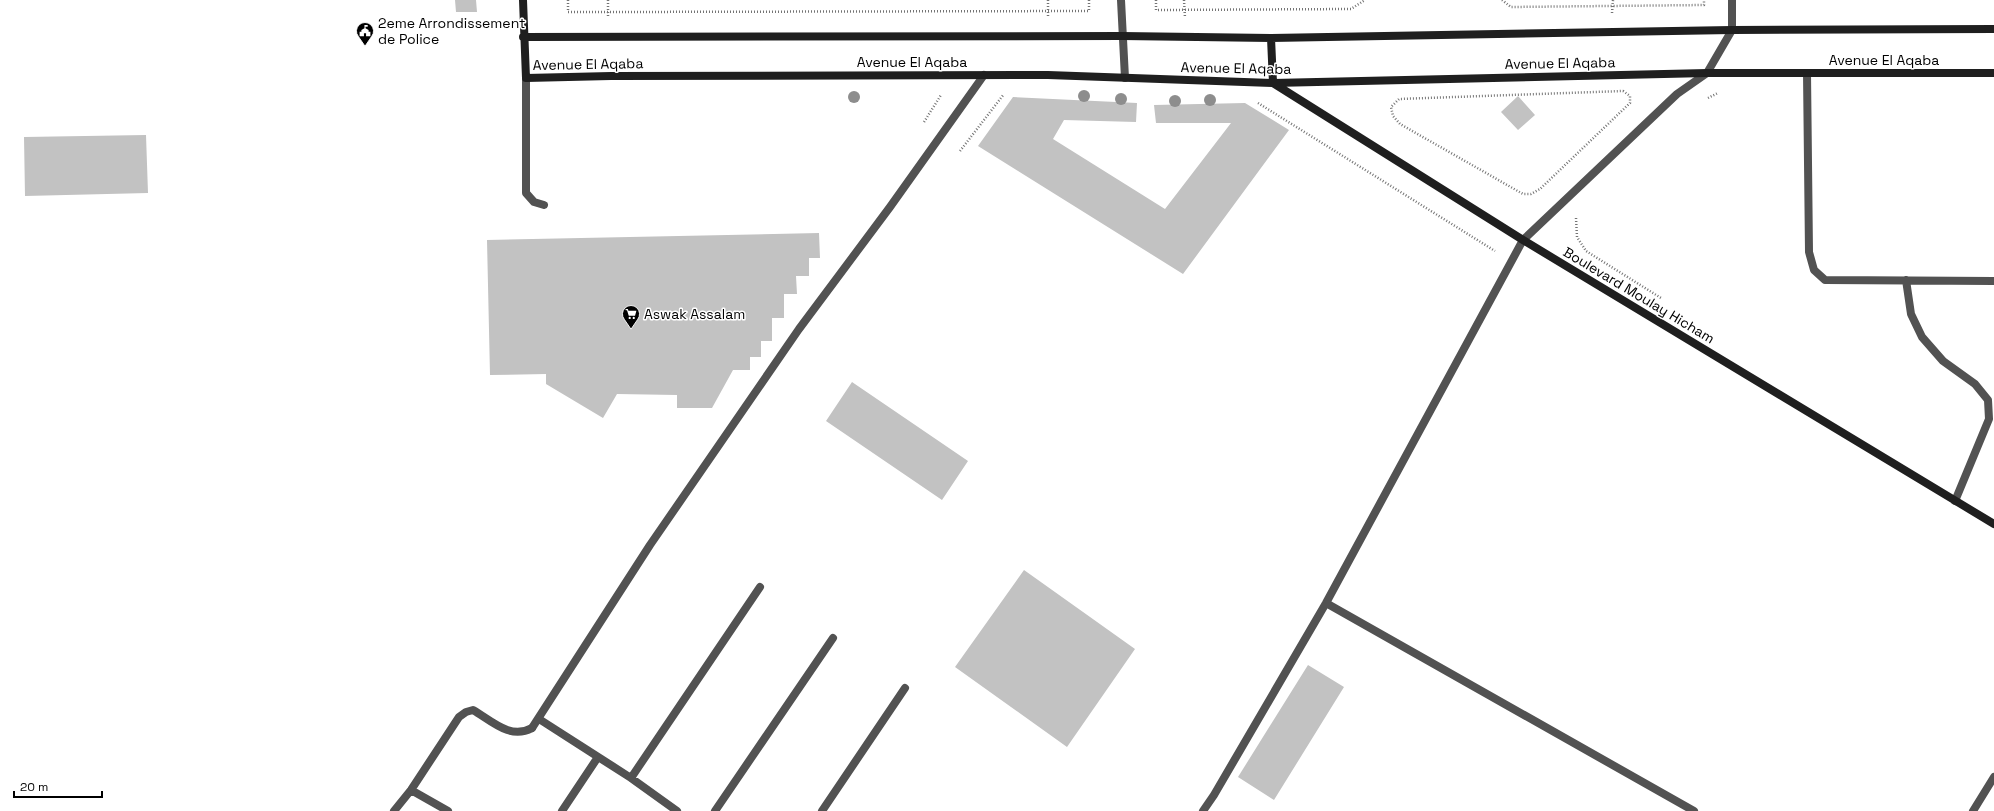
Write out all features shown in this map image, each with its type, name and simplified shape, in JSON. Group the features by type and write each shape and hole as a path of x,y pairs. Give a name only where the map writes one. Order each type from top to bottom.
{"main road":[{"path":"523,0 523,37"},
{"name":"Avenue El Aqaba","path":"1994,29 1732,30 1271,38 1122,36 523,37 526,78 611,76 984,75 1273,83 1707,73 1994,73"},
{"path":"1271,38 1273,83"},
{"name":"Boulevard Moulay Hicham","path":"1273,83 1522,240 1994,524"}],"street":[{"path":"1121,0 1125,78"},
{"path":"1202,811 1214,795 1326,603 1522,240 1677,94 1707,73 1732,30 1732,0"},
{"path":"1807,73 1809,252 1814,270 1825,280 1994,281"},
{"path":"394,811 411,790 459,717 466,712 473,710 510,732 522,732 532,728 650,545 795,335 890,207 984,75"},
{"path":"526,78 526,193 534,202 544,205"},
{"path":"1906,280 1912,314 1922,337 1943,361 1975,384 1988,400 1989,419 1956,501"},
{"path":"631,778 760,586"},
{"path":"1326,603 1694,811"},
{"path":"715,811 833,638"},
{"path":"822,811 904,688"},
{"path":"539,718 631,778 666,808 677,811"},
{"path":"562,811 598,757"},
{"path":"1973,811 1994,777"},
{"path":"411,790 448,811"}],"path":[{"path":"568,0 568,12 1089,11 1088,0"},
{"path":"608,0 608,12"},
{"path":"1048,0 1048,11"},
{"path":"1156,0 1156,10 1184,11 1351,9 1365,0"},
{"path":"1184,0 1184,11"},
{"path":"1502,0 1511,7 1704,5 1704,0"},
{"path":"1613,0 1613,6"},
{"path":"1623,90 1630,96 1630,103 1540,189 1531,194 1523,194 1400,124 1393,116 1391,107 1399,98 1623,90"},
{"path":"960,151 1005,92"},
{"path":"1705,100 1719,93 1726,93"},
{"path":"1256,102 1510,261"},
{"path":"1578,214 1575,220 1577,237 1586,251"}],"building":[{"path":"455,0 476,0 477,12 456,12"},
{"path":"1518,96 1535,115 1518,130 1501,112"},
{"path":"1013,97 1137,103 1136,122 1064,120 1053,139 1165,209 1231,123 1156,123 1154,105 1245,103 1289,130 1183,274 978,146"},
{"path":"146,135 148,193 25,196 24,137"},
{"name":"Aswak Assalam","path":"819,233 820,258 809,258 809,276 796,276 797,294 784,294 784,318 772,318 772,341 761,341 761,357 750,357 750,370 733,370 712,408 677,408 677,395 617,394 603,418 546,384 546,374 490,375 487,240"},
{"path":"852,382 968,461 942,500 826,421"},
{"path":"1024,570 1135,649 1067,747 955,667"},
{"path":"1308,665 1344,687 1274,800 1238,777"}],"place":[{"name":"2eme Arrondissement de Police","path":"365,46"},
{"name":"Aswak Assalam","path":"631,329"}]}
